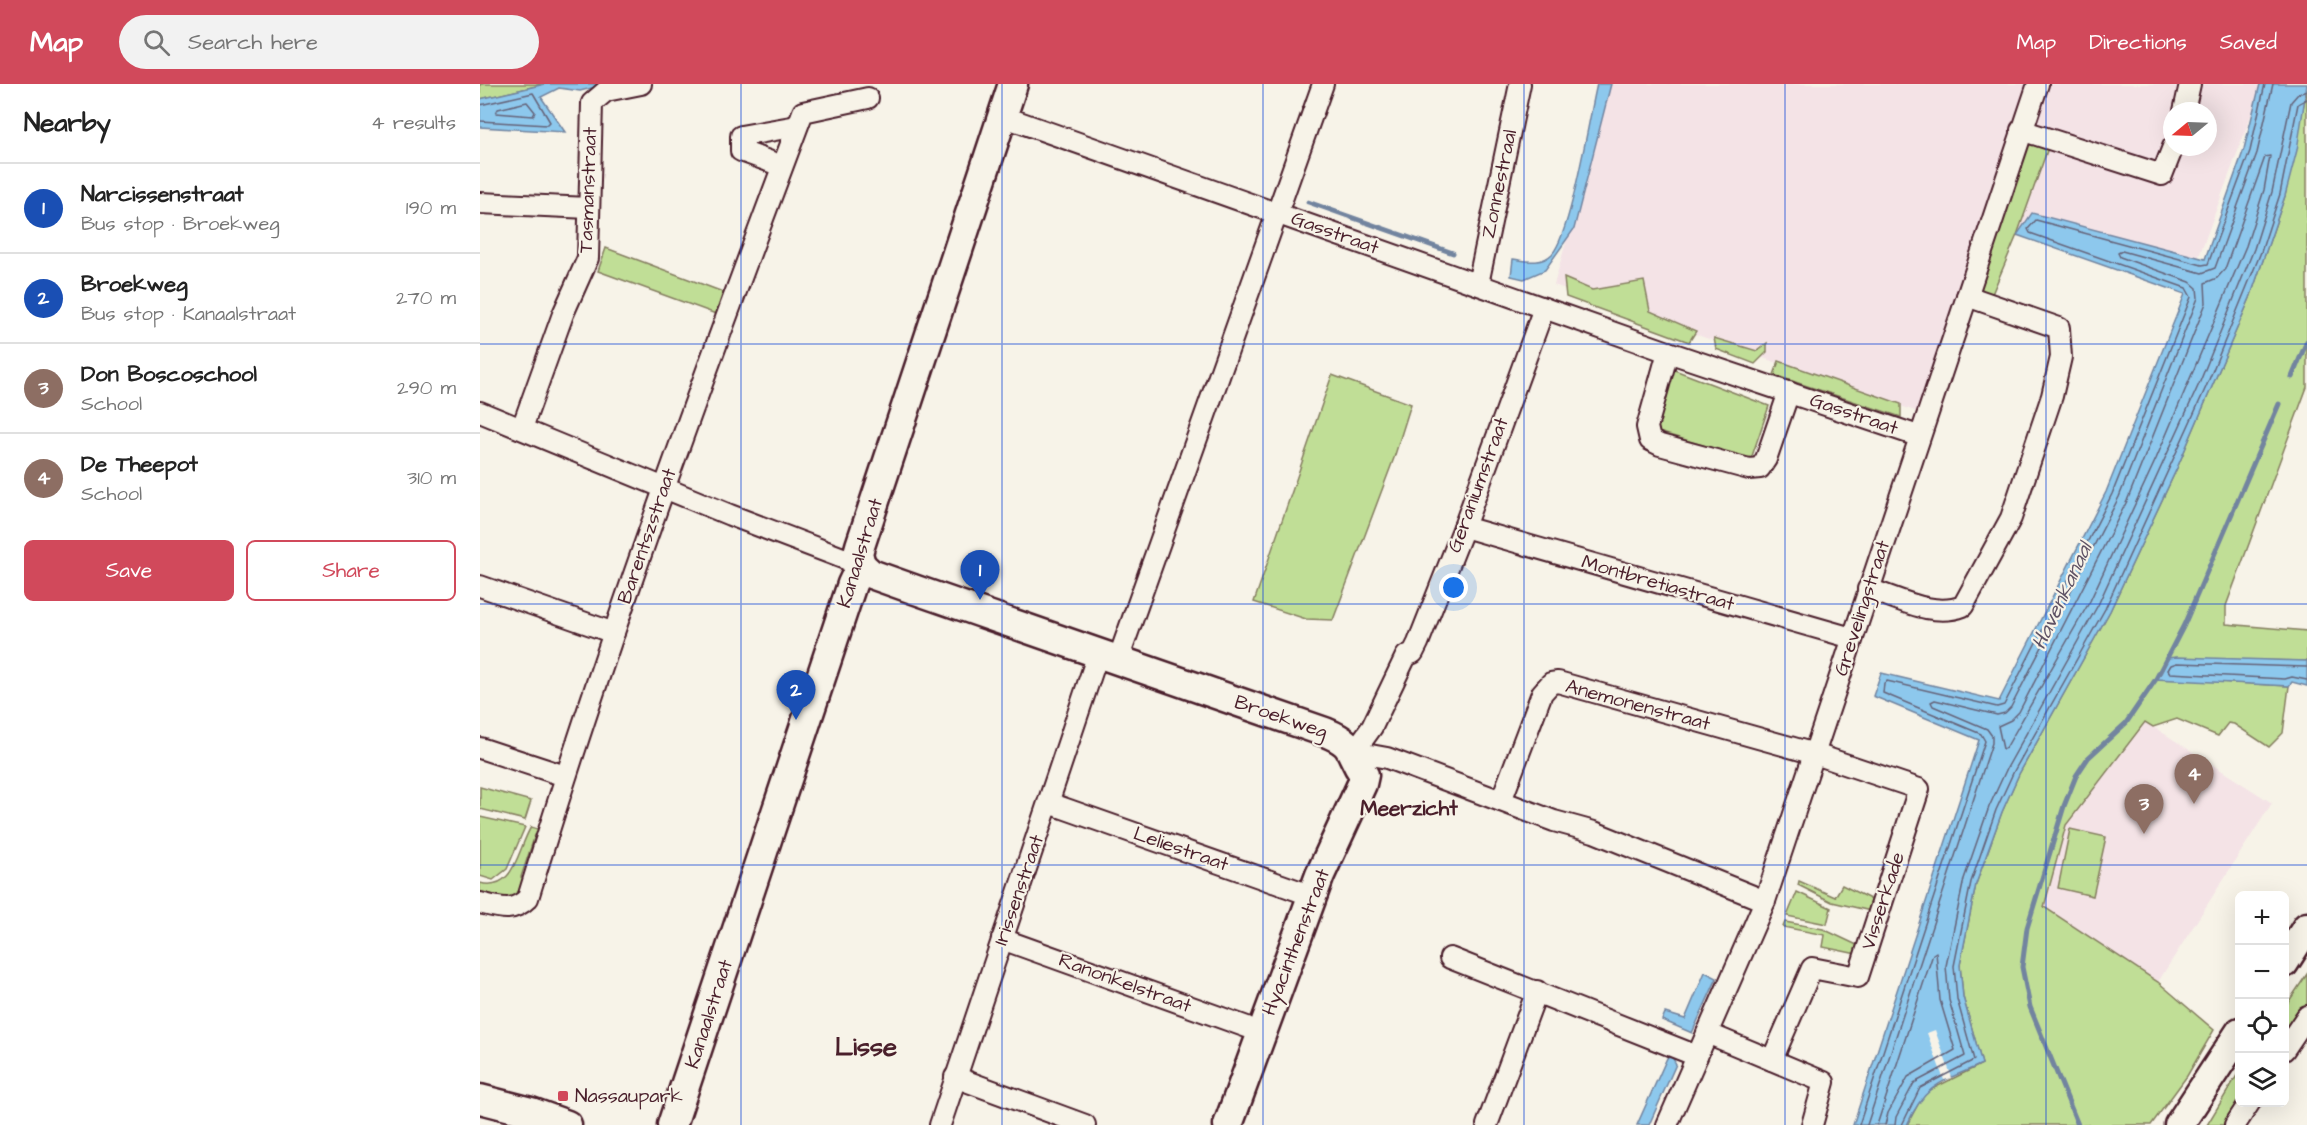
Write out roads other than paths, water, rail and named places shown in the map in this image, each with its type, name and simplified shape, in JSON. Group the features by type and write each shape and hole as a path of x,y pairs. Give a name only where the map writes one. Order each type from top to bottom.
{"main road":[{"name":"Kanaalstraat","path":"672,1125 852,584 861,565 858,553 860,546 1013,84"},
{"name":"Broekweg","path":"861,565 871,574 879,577 1341,739 1355,757"},
{"name":"Hyacinthenstraat","path":"1210,1125 1247,1027 1306,893 1362,784 1364,775 1355,757"},
{"name":"Hyacinthenstraat","path":"1228,1125 1306,893"},
{"path":"2289,955 2307,927"},
{"path":"2179,1125 2235,1040"},
{"path":"480,1099 531,1112 567,1125"}],"street":[{"name":"Tasmanstraat","path":"522,428 563,314 588,258 592,103 606,91 641,84"},
{"name":"Irissenstraat","path":"940,1125 1049,803 1108,657 1278,212 1323,84"},
{"name":"Zonnestraal","path":"1478,284 1520,84"},
{"name":"Grevelingstraat","path":"1667,1125 1765,901 1918,436 2038,84"},
{"path":"2186,102 2190,84"},
{"path":"783,166 741,151 741,136 797,126 803,112 868,98"},
{"name":"Gasstraat","path":"1002,116 1668,352 1918,436"},
{"name":"Barentszstraat","path":"480,903 507,909 519,907 528,898 565,776 663,488 797,126"},
{"path":"2021,130 2162,175 2169,156"},
{"path":"480,203 589,208"},
{"path":"1868,589 1931,610 1949,612 1963,606 2011,518 2052,396 2061,357 2059,328 1967,296"},
{"name":"Geraniumstraat","path":"1355,757 1372,728 1406,656 1413,653 1418,643 1464,527 1544,308"},
{"name":"Gasstraat","path":"1668,352 1647,427 1650,440 1660,445 1749,469 1760,468 1766,459 1789,392"},
{"path":"480,412 663,488 861,565"},
{"name":"Montbretiastraat","path":"1464,527 1852,638"},
{"path":"480,586 614,633"},
{"name":"Anemonenstraat","path":"1501,801 1542,693 1551,683 1565,684 1815,754"},
{"path":"480,748 565,776"},
{"name":"Visserkade","path":"1772,1060 1812,968 1858,977 1919,789 1815,754"},
{"name":"Broekweg","path":"1355,757 1387,758 1501,801 1611,838 1765,901"},
{"name":"Leliestraat","path":"1049,803 1306,893"},
{"name":"Ranonkelstraat","path":"1002,939 1247,1027"},
{"path":"1450,958 1697,1056"},
{"path":"1487,1125 1537,991"},
{"path":"2289,1043 2307,1016"},
{"path":"1707,1034 1824,1082 1812,1125"},
{"path":"955,1077 1085,1125"},
{"path":"2235,1125 2247,1107"}],"water":[{"path":"545,84 608,84 580,91 559,88 541,97 565,132 480,127 480,99"},
{"path":"1597,84 1611,84 1574,229 1545,270 1524,279 1511,276 1513,259 1543,260 1552,254 1559,242 1579,174"},
{"name":"Havenkanaal","path":"2260,84 2307,84 2297,150 2285,196 2250,298 2177,468 2110,611 2019,774 2002,812 1976,884 1960,965 1963,997 1982,1064 1937,1085 1921,1100 1907,1125 1853,1125 1979,740 1873,696 1881,673 1999,701 2106,492 2185,294 2017,235 2032,213 2205,259 2244,149"},
{"path":"2167,658 2307,661 2307,686 2292,682 2289,686 2156,679"},
{"path":"1705,972 1717,978 1692,1033 1662,1020 1665,1013 1685,1019"},
{"path":"1672,1057 1676,1064 1649,1125 1637,1125 1667,1058"}],"waterway":[{"path":"1308,202 1453,253"},
{"path":"2292,377 2307,341"},
{"path":"2078,1125 2030,1007 2022,967 2027,928 2064,806 2076,776 2088,758 2126,723 2156,679 2184,625 2279,404"}],"place":[{"name":"Narcissenstraat","path":"980,600"},
{"name":"Broekweg","path":"796,720"},
{"name":"De Theepot","path":"2194,804"},
{"name":"Don Boscoschool","path":"2144,834"},
{"name":"Nassaupark","path":"563,1096"}],"district":[{"name":"Meerzicht","path":"1409,808"},
{"name":"Lisse","path":"866,1047"}]}
